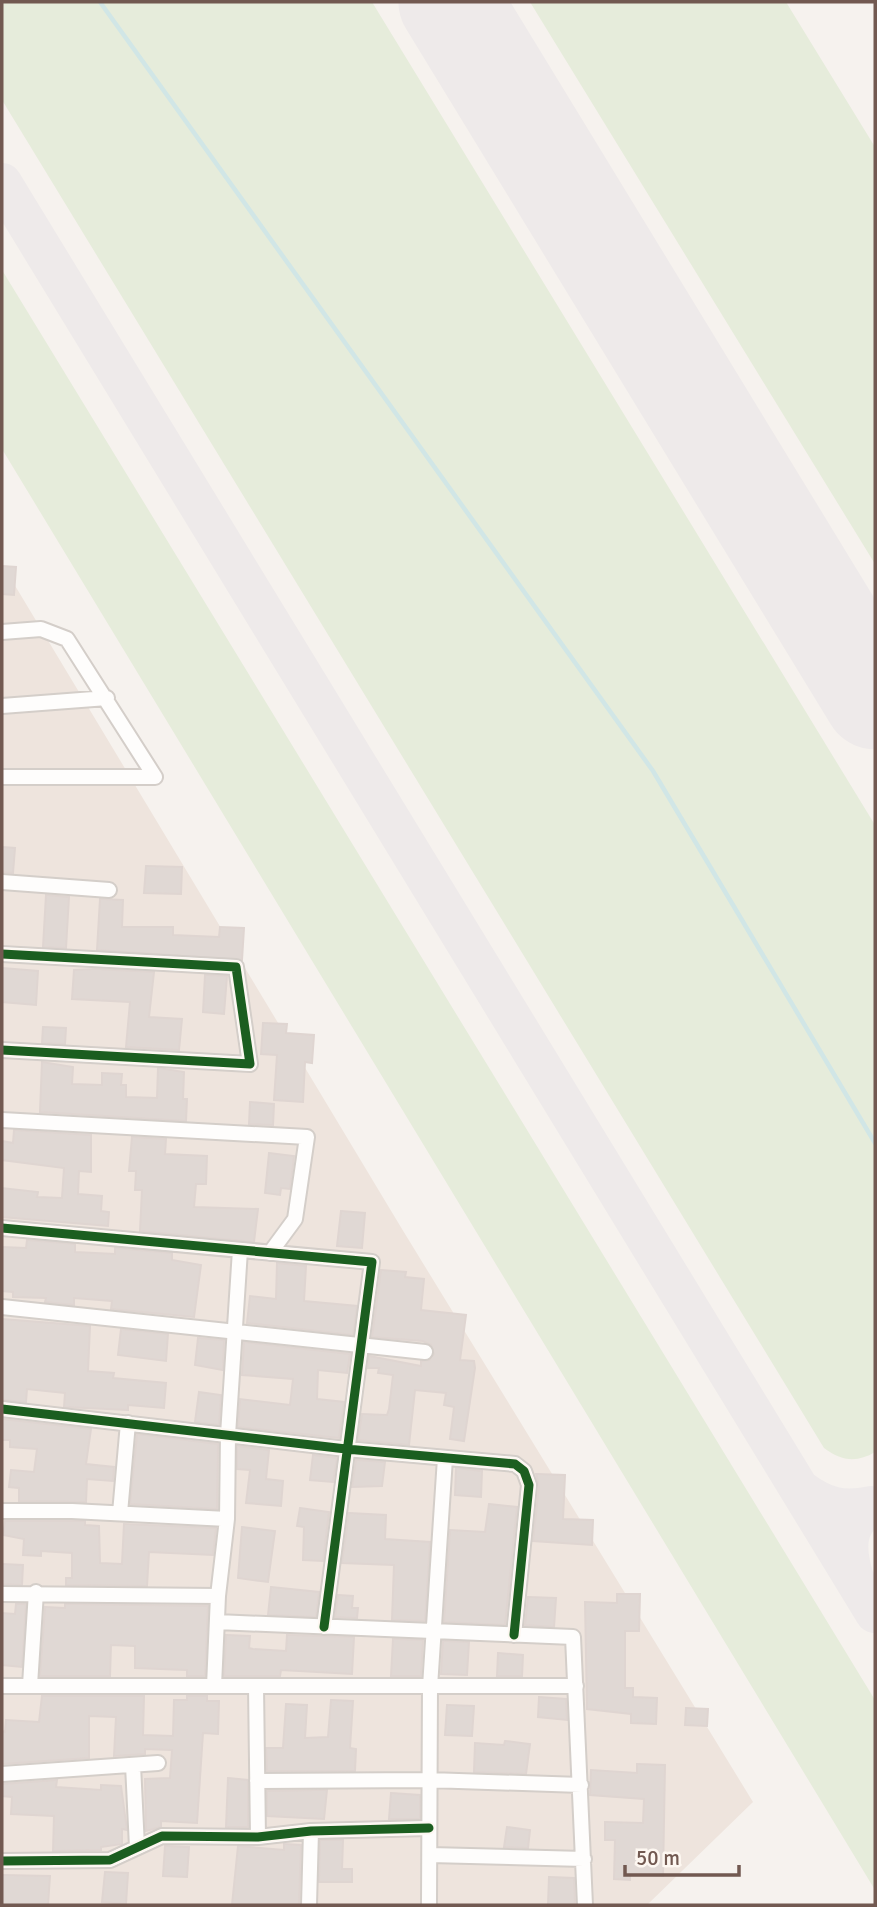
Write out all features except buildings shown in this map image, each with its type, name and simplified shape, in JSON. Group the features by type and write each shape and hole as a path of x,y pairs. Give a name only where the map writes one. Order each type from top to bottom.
{"street":[{"path":"2,632 41,629 61,635 72,645 155,777 2,777"},
{"path":"2,706 107,698"},
{"path":"2,881 109,890"},
{"path":"2,954 236,967 250,1064 2,1050"},
{"path":"2,1120 307,1137 295,1219 270,1253"},
{"path":"2,1228 372,1262 324,1627"},
{"path":"214,1686 218,1596 227,1519 228,1435 240,1250"},
{"path":"2,1307 425,1352"},
{"path":"2,1409 346,1449 509,1462 520,1467 527,1478 514,1635"},
{"path":"120,1513 128,1423"},
{"path":"429,1905 432,1631 445,1458"},
{"path":"2,1511 120,1513 227,1519"},
{"path":"2,1594 36,1592 218,1596"},
{"path":"30,1685 36,1592"},
{"path":"217,1622 573,1637 585,1905"},
{"path":"2,1686 576,1686"},
{"path":"256,1686 258,1837"},
{"path":"2,1774 158,1763"},
{"path":"133,1765 137,1847"},
{"path":"257,1781 429,1780 581,1785"},
{"path":"2,1861 110,1860 163,1836 258,1837 311,1831 429,1828"},
{"path":"309,1905 311,1831"},
{"path":"430,1855 584,1859"}],"shaded area":[{"path":"2,564 402,1229 753,1802 647,1905 2,1905"}],"green space":[{"path":"2,2 372,2 875,825 875,1452 862,1458 849,1459 824,1448 2,100"},
{"path":"530,2 786,2 875,147 875,564"},
{"path":"2,270 875,1700 875,1890 2,449"}],"waterway":[{"path":"100,2 653,771 875,1143"}],"taxiway":[{"path":"2,183 875,1613"},
{"path":"801,1490 834,1507 871,1506 856,1520 849,1537 853,1575"}],"runway":[{"path":"450,2 875,698"}],"cycle path":[{"path":"2,954 236,967 250,1064 2,1050"},
{"path":"2,1228 372,1262 324,1627"},
{"path":"2,1409 346,1449 515,1464 524,1471 529,1485 514,1635"},
{"path":"2,1861 110,1860 162,1836 258,1837 311,1831 429,1828"}]}
